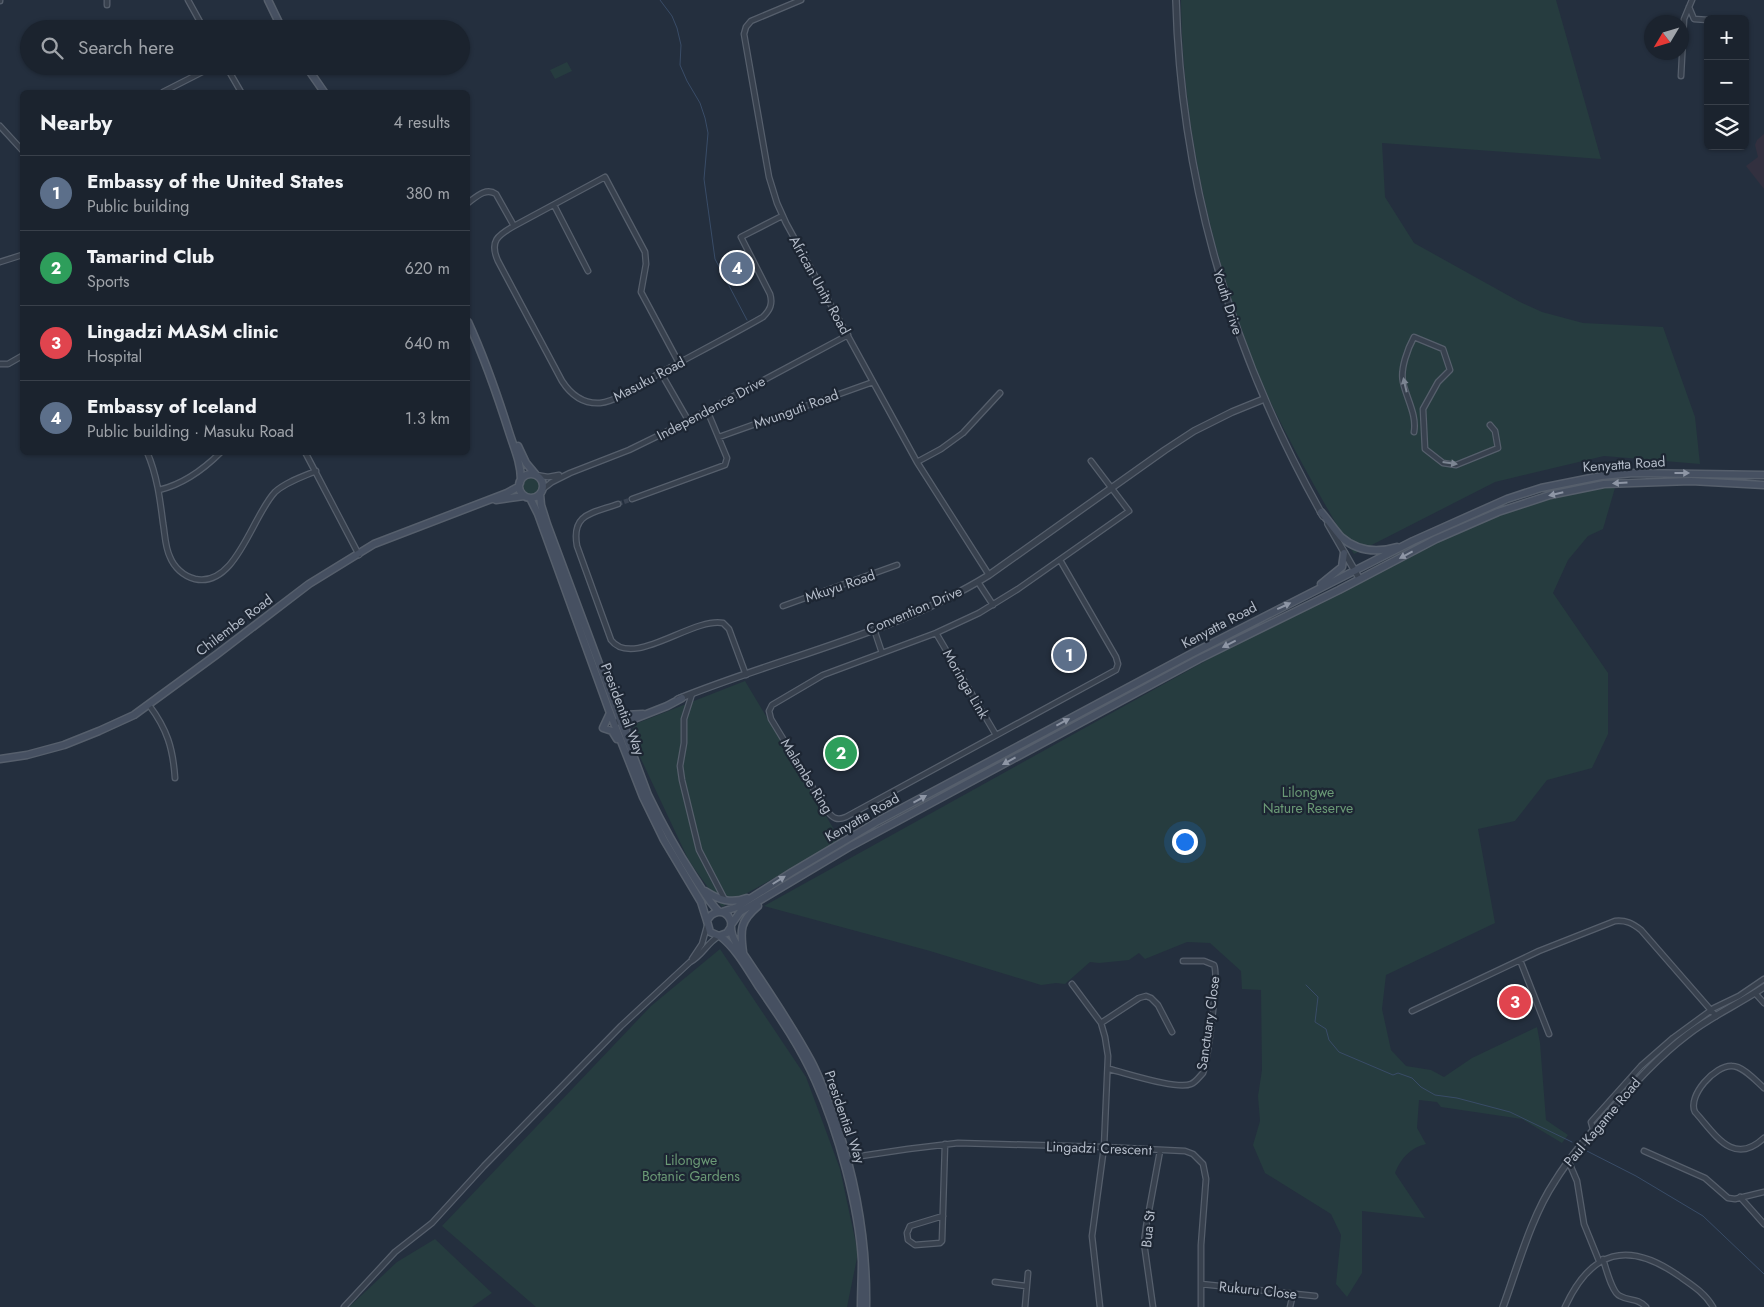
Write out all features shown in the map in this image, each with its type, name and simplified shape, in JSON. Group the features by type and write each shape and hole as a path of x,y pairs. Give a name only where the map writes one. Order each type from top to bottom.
{"main road":[{"path":"268,0 278,20"},
{"path":"312,75 323,90"},
{"path":"470,327 506,420 519,463 520,492 527,497"},
{"path":"483,503 512,497 536,498 542,492 542,481 526,463 506,420"},
{"name":"Kenyatta Road","path":"721,912 733,909 878,821 1189,655 1413,541 1507,499 1541,488 1601,476 1633,473 1764,475"},
{"path":"483,503 513,490 527,475 536,475"},
{"name":"Kenyatta Road","path":"731,926 740,912 851,846 1208,654 1436,539 1507,509 1550,495 1604,484 1699,481 1764,485"},
{"name":"Presidential Way","path":"542,492 542,510 599,664 637,782 657,828 701,902 710,932 719,936 735,953 780,1018 808,1066 822,1095 844,1162 853,1203 862,1260 861,1307"},
{"name":"Presidential Way","path":"527,497 538,514 610,713 627,738 648,795 664,828 702,889 721,912 728,916 733,937 784,1015 815,1069 830,1103 848,1160 857,1200 864,1242 866,1307"},
{"name":"Chilembe Road","path":"0,759 45,750 82,738 134,715 309,584 359,555 374,544 483,503"},
{"path":"1321,512 1342,538 1368,551 1392,548 1413,541"},
{"path":"1313,592 1342,567 1344,553"},
{"path":"599,664 620,712 627,716 643,714"},
{"path":"627,738 625,729 631,720 682,698"},
{"path":"610,713 603,728 615,735 626,764 637,782"},
{"path":"702,889 711,895 732,902 757,895"},
{"path":"743,954 742,926 747,916 768,896"},
{"path":"707,922 711,914 721,912"},
{"path":"719,936 727,933 731,926"}],"street":[{"path":"188,0 199,20"},
{"name":"African Unity Road","path":"801,0 751,22 746,27 744,34 769,177 782,216 917,462 989,575"},
{"name":"Youth Drive","path":"1176,0 1177,35 1182,83 1194,168 1206,228 1221,280 1245,354 1264,399 1287,448 1359,578"},
{"path":"1681,76 1684,19 1692,0"},
{"path":"1689,6 1694,19 1704,20"},
{"path":"167,90 196,75"},
{"path":"231,75 240,90"},
{"path":"0,126 20,148"},
{"name":"Masuku Road","path":"679,363 641,292 646,264 644,252 605,178 502,232 496,238 495,256 562,381 573,394 586,401 592,403 606,402 661,373 755,322 767,313 771,303 770,294 741,237 782,216"},
{"path":"470,202 486,191 491,191 496,194 514,226"},
{"path":"554,205 588,271"},
{"path":"0,262 20,256"},
{"name":"Independence Drive","path":"536,475 552,477 629,450 848,335"},
{"path":"1414,432 1416,422 1402,380 1407,350 1414,337 1444,349 1450,370 1438,382 1423,409 1425,449 1443,463 1456,465 1498,448 1495,431 1490,425"},
{"path":"0,364 8,364 20,357"},
{"path":"661,373 688,420"},
{"name":"Mvunguti Road","path":"719,437 873,382"},
{"path":"917,462 954,440 975,422 1000,394"},
{"name":"Convention Drive","path":"617,722 874,629 934,605 989,575 1164,450 1232,412 1264,399"},
{"path":"632,499 725,465 727,458 707,410"},
{"path":"148,455 159,490 167,550 172,562 187,576 201,580 209,579 227,569 274,494 287,483 316,471"},
{"path":"159,490 184,482 219,455"},
{"path":"307,455 359,555"},
{"path":"1091,461 1112,488"},
{"name":"Independence Drive","path":"542,492 552,482 570,472"},
{"name":"Malambe Ring","path":"1060,560 1116,657 1118,668 843,818 837,819 833,817 827,811 771,719 769,709 774,703 818,677 936,633 993,605 1129,511 1112,488"},
{"path":"618,504 583,518 578,522 575,532 577,546 611,640 620,648 633,650 700,625 723,623 729,629 746,675"},
{"name":"Mkuyu Road","path":"783,606 897,565"},
{"path":"978,582 993,605"},
{"path":"874,629 882,654"},
{"name":"Moringa Link","path":"936,633 996,735"},
{"path":"692,694 684,719 684,743 680,766 682,780 699,850 725,900"},
{"path":"149,705 168,737 172,749 175,778"},
{"path":"1412,1011 1520,960 1615,921 1626,920 1641,930 1716,1016"},
{"path":"690,962 702,944 707,922"},
{"path":"344,1307 391,1256 432,1224 484,1166 621,1026 690,962 698,957 710,942 719,936"},
{"path":"1520,960 1549,1034"},
{"name":"Sanctuary Close","path":"1109,1069 1167,1084 1182,1085 1194,1083 1203,1073 1216,985 1216,968 1214,965 1204,961 1183,961"},
{"path":"1593,1129 1591,1122 1641,1066 1672,1038 1711,1010 1739,996 1764,979"},
{"path":"1072,984 1101,1023 1108,1047 1109,1069 1104,1147 1092,1236 1100,1307"},
{"name":"Paul Kagame Road","path":"1503,1307 1538,1213 1554,1181 1593,1129 1656,1062 1688,1034 1764,987"},
{"path":"1755,993 1764,1003"},
{"path":"1101,1023 1139,998 1146,996 1158,1005 1172,1032"},
{"path":"1764,1088 1740,1068 1726,1066 1718,1069 1704,1083 1695,1097 1693,1106 1695,1112 1728,1147 1745,1149 1764,1138"},
{"path":"943,1216 910,1226 907,1233 908,1240 915,1245 941,1242 943,1216 945,1144"},
{"name":"Lingadzi Crescent","path":"848,1160 861,1156 945,1144 1104,1147 1185,1151 1193,1154 1203,1164 1206,1180 1201,1245 1201,1307"},
{"name":"Bua St","path":"1153,1307 1144,1243 1160,1150"},
{"path":"1644,1151 1705,1178 1728,1198 1764,1192"},
{"path":"1568,1160 1577,1181 1584,1224 1617,1294 1637,1300 1646,1307"},
{"path":"1740,1197 1764,1224"},
{"path":"1566,1307 1582,1277 1601,1260 1614,1256 1629,1255 1659,1263 1702,1292 1713,1307"},
{"path":"1025,1307 1028,1273"},
{"path":"995,1282 1026,1286"},
{"name":"Rukuru Close","path":"1201,1284 1315,1296"},
{"path":"1290,1307 1293,1294"}],"shaded area":[{"path":"1764,134 1764,189 1746,166 1758,157 1755,145 1757,140"}],"green space":[{"path":"1181,0 1556,0 1601,159 1382,143 1385,197 1414,243 1520,302 1542,312 1583,323 1663,327 1695,417 1700,464 1604,456 1495,482 1354,554 1303,465 1257,373 1225,278 1205,200 1190,120 1182,40"},
{"path":"567,62 572,71 555,79 550,70"},
{"path":"531,478 537,481 540,487 537,493 531,496 525,493 522,487 525,481"},
{"name":"Lilongwe Nature Reserve","path":"1617,481 1603,529 1588,536 1568,560 1553,593 1608,673 1608,734 1592,768 1547,780 1515,821 1478,829 1495,923 1386,975 1382,1009 1391,1050 1406,1066 1431,1070 1444,1077 1472,1058 1537,1027 1546,1120 1568,1135 1562,1143 1522,1119 1441,1107 1437,1102 1419,1100 1417,1128 1426,1144 1415,1148 1407,1154 1395,1173 1425,1218 1362,1211 1362,1273 1347,1297 1336,1284 1341,1235 1331,1214 1265,1173 1253,1145 1260,1121 1258,1096 1262,1070 1261,990 1242,989 1241,971 1210,943 1187,942 1145,959 1139,953 1129,960 1090,962 1065,984 1041,985 930,951 764,906 1425,539 1473,517 1522,501"},
{"path":"745,681 841,841 722,907 689,861 633,742 631,733 635,724"},
{"name":"Lilongwe Botanic Gardens","path":"720,949 806,1077 840,1169 858,1253 847,1307 536,1307 442,1226 651,1006"},
{"path":"435,1239 492,1293 472,1307 349,1307 397,1262"}],"waterway":[{"path":"660,0 672,16 677,28 681,45 680,65 700,103 705,118 708,133 704,179 715,259 747,320"},
{"path":"1306,985 1318,997 1315,1022 1326,1029 1329,1040 1339,1052 1393,1075 1398,1073 1412,1078 1421,1087 1435,1095 1457,1098 1510,1112 1572,1142"},
{"path":"1583,1149 1636,1176 1703,1216 1764,1274"}],"tunnel":[{"path":"618,504 632,499"}],"place":[{"name":"Embassy of Iceland","path":"737,268"},
{"name":"Embassy of the United States","path":"1069,655"},
{"name":"Tamarind Club","path":"841,753"},
{"name":"Lingadzi MASM clinic","path":"1515,1002"}]}
